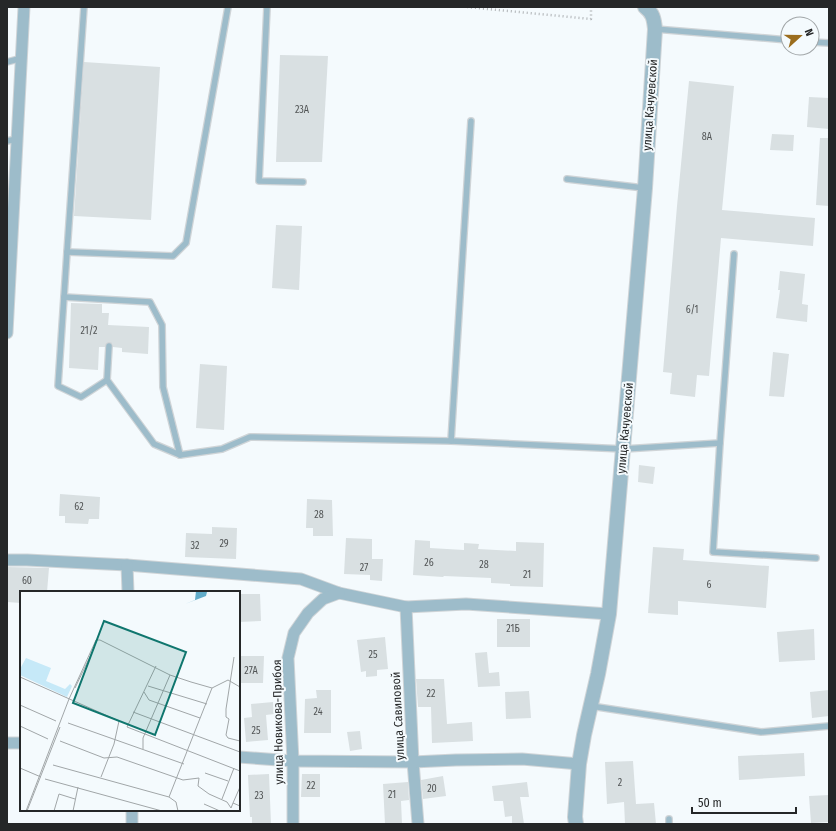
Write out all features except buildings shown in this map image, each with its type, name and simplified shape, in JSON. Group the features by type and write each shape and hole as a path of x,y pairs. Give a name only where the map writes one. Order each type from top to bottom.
{"street":[{"path":"7,333 12,140 22,58 24,7"},
{"name":"улица Качуевской","path":"576,824 575,816 579,764 609,614 624,449 655,29 654,20 649,8"},
{"path":"7,560 127,565 301,579 339,593 406,607 466,604 609,614"},
{"path":"127,565 128,591"},
{"name":"улица Новикова-Прибоя","path":"293,824 293,761 288,658 294,633 308,613 323,599 339,593"},
{"name":"улица Савиловой","path":"406,607 413,762 418,824"},
{"path":"7,743 20,743"},
{"path":"240,757 293,761 413,762 522,759 579,764"},
{"path":"132,811 132,824"}],"lane":[{"path":"84,7 58,386 81,397 108,380"},
{"path":"67,252 173,256 186,243 228,7"},
{"path":"267,7 259,181 303,182"},
{"path":"655,29 780,39"},
{"path":"7,62 22,58"},
{"path":"451,441 471,121"},
{"path":"567,179 644,188"},
{"path":"734,254 713,552 816,558"},
{"path":"64,297 150,302 162,325 163,387 180,454"},
{"path":"109,346 108,380 154,444 180,454 222,449 250,437 451,441 624,449 720,443"},
{"path":"591,706 761,732 829,726"}],"path":[{"path":"467,7 591,19 591,7"}]}
